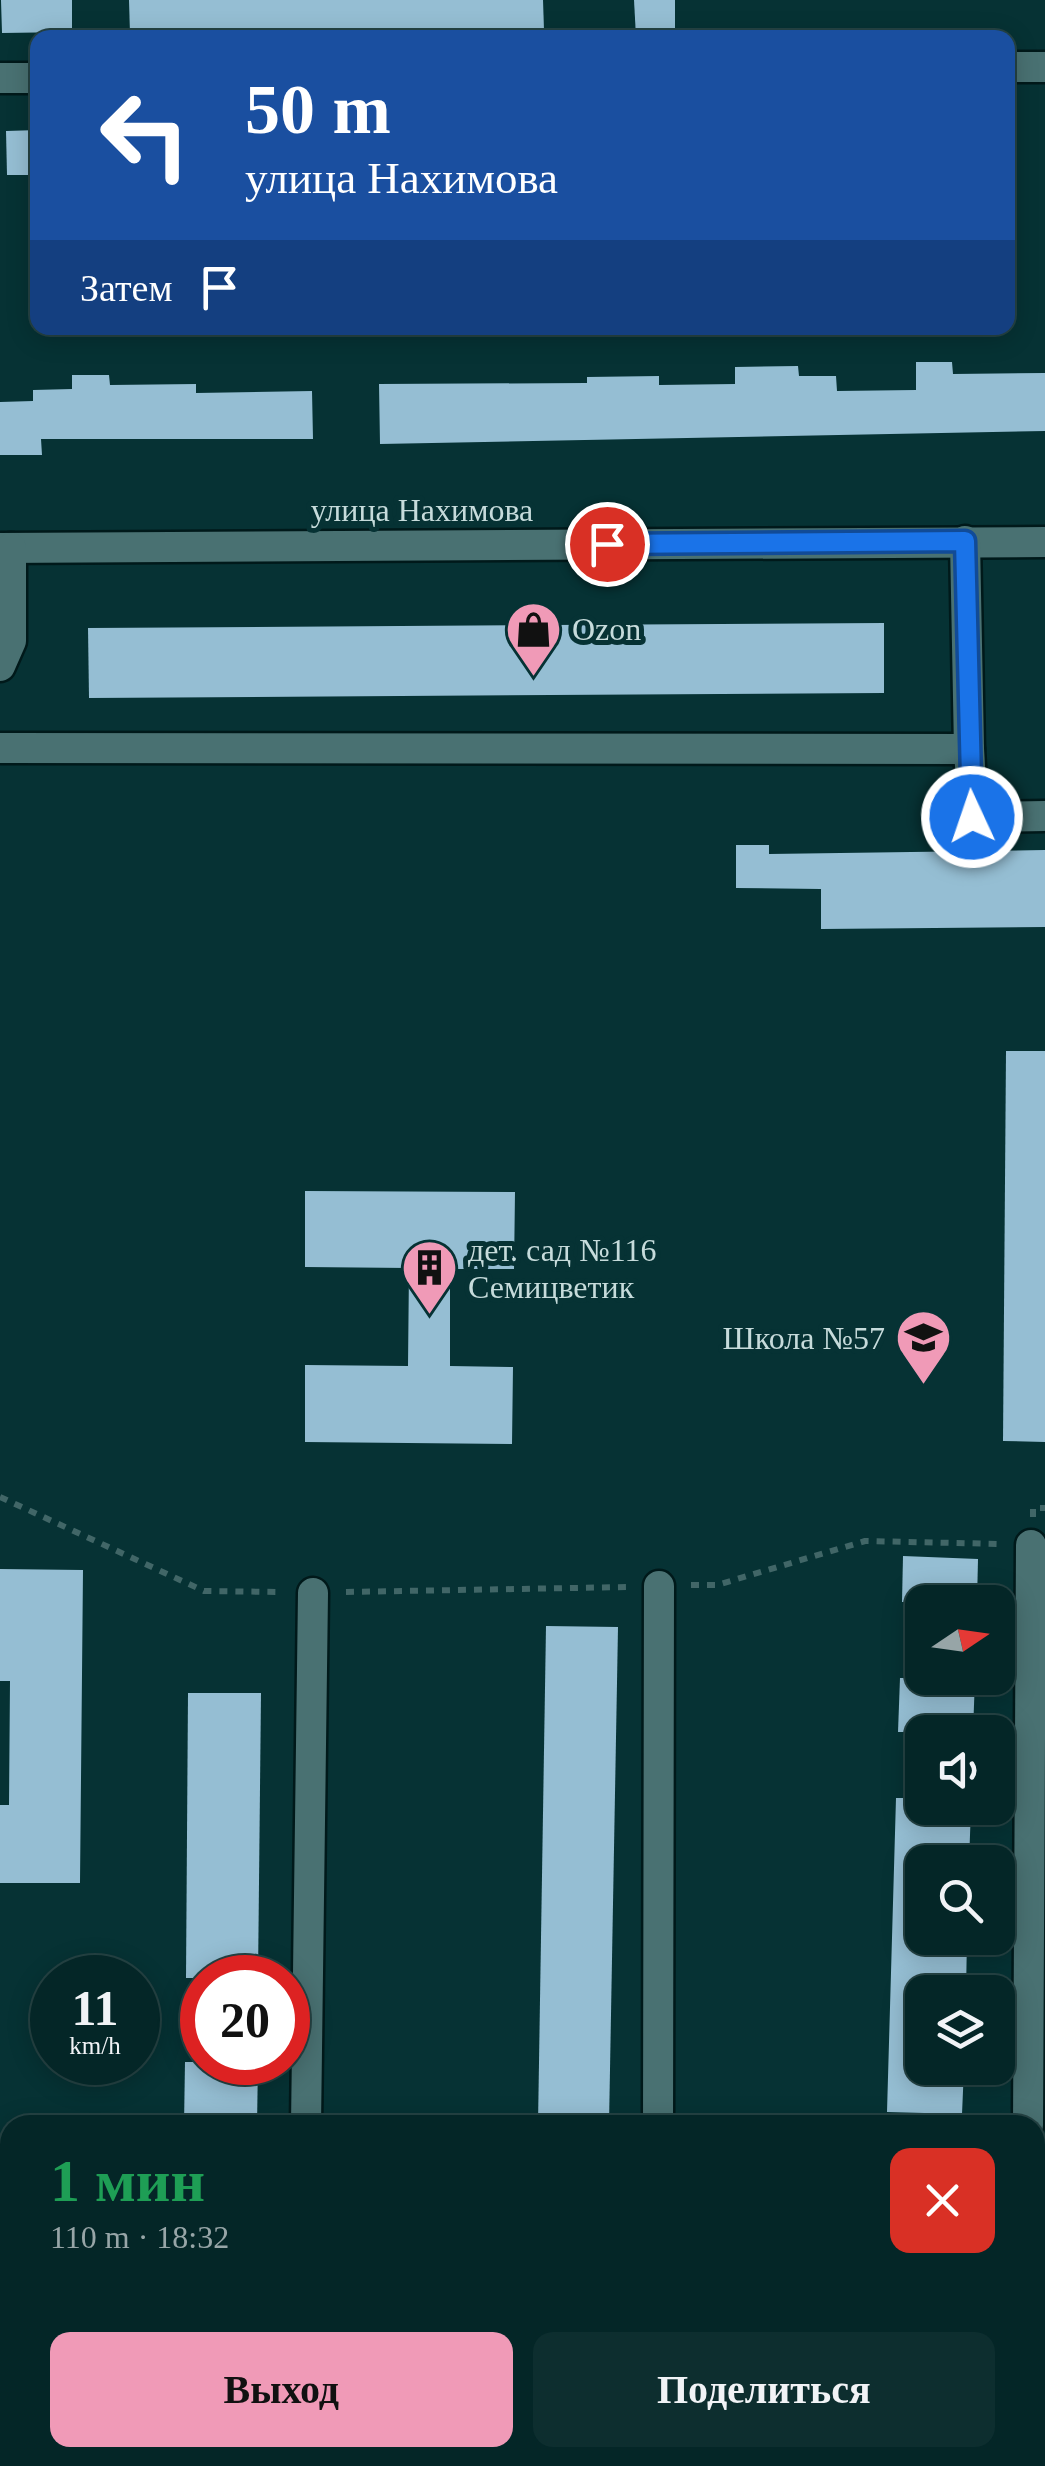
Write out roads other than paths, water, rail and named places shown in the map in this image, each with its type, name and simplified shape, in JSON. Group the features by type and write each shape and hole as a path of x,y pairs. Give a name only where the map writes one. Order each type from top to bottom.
{"street":[{"path":"1015,67 1045,67"},
{"path":"0,78 30,78"},
{"path":"965,541 972,817 1045,816"},
{"name":"улица Нахимова","path":"6,548 1045,542"},
{"path":"0,666 12,641 6,548"},
{"path":"0,748 968,749"},
{"path":"1028,2115 1031,1545"},
{"path":"658,2115 659,1586"},
{"path":"306,2115 313,1593"}],"place":[{"name":"Ozon","path":"533,678"},
{"name":"дет. сад №116 Семицветик","path":"429,1317"},
{"name":"Школа №57","path":"924,1387"}]}
